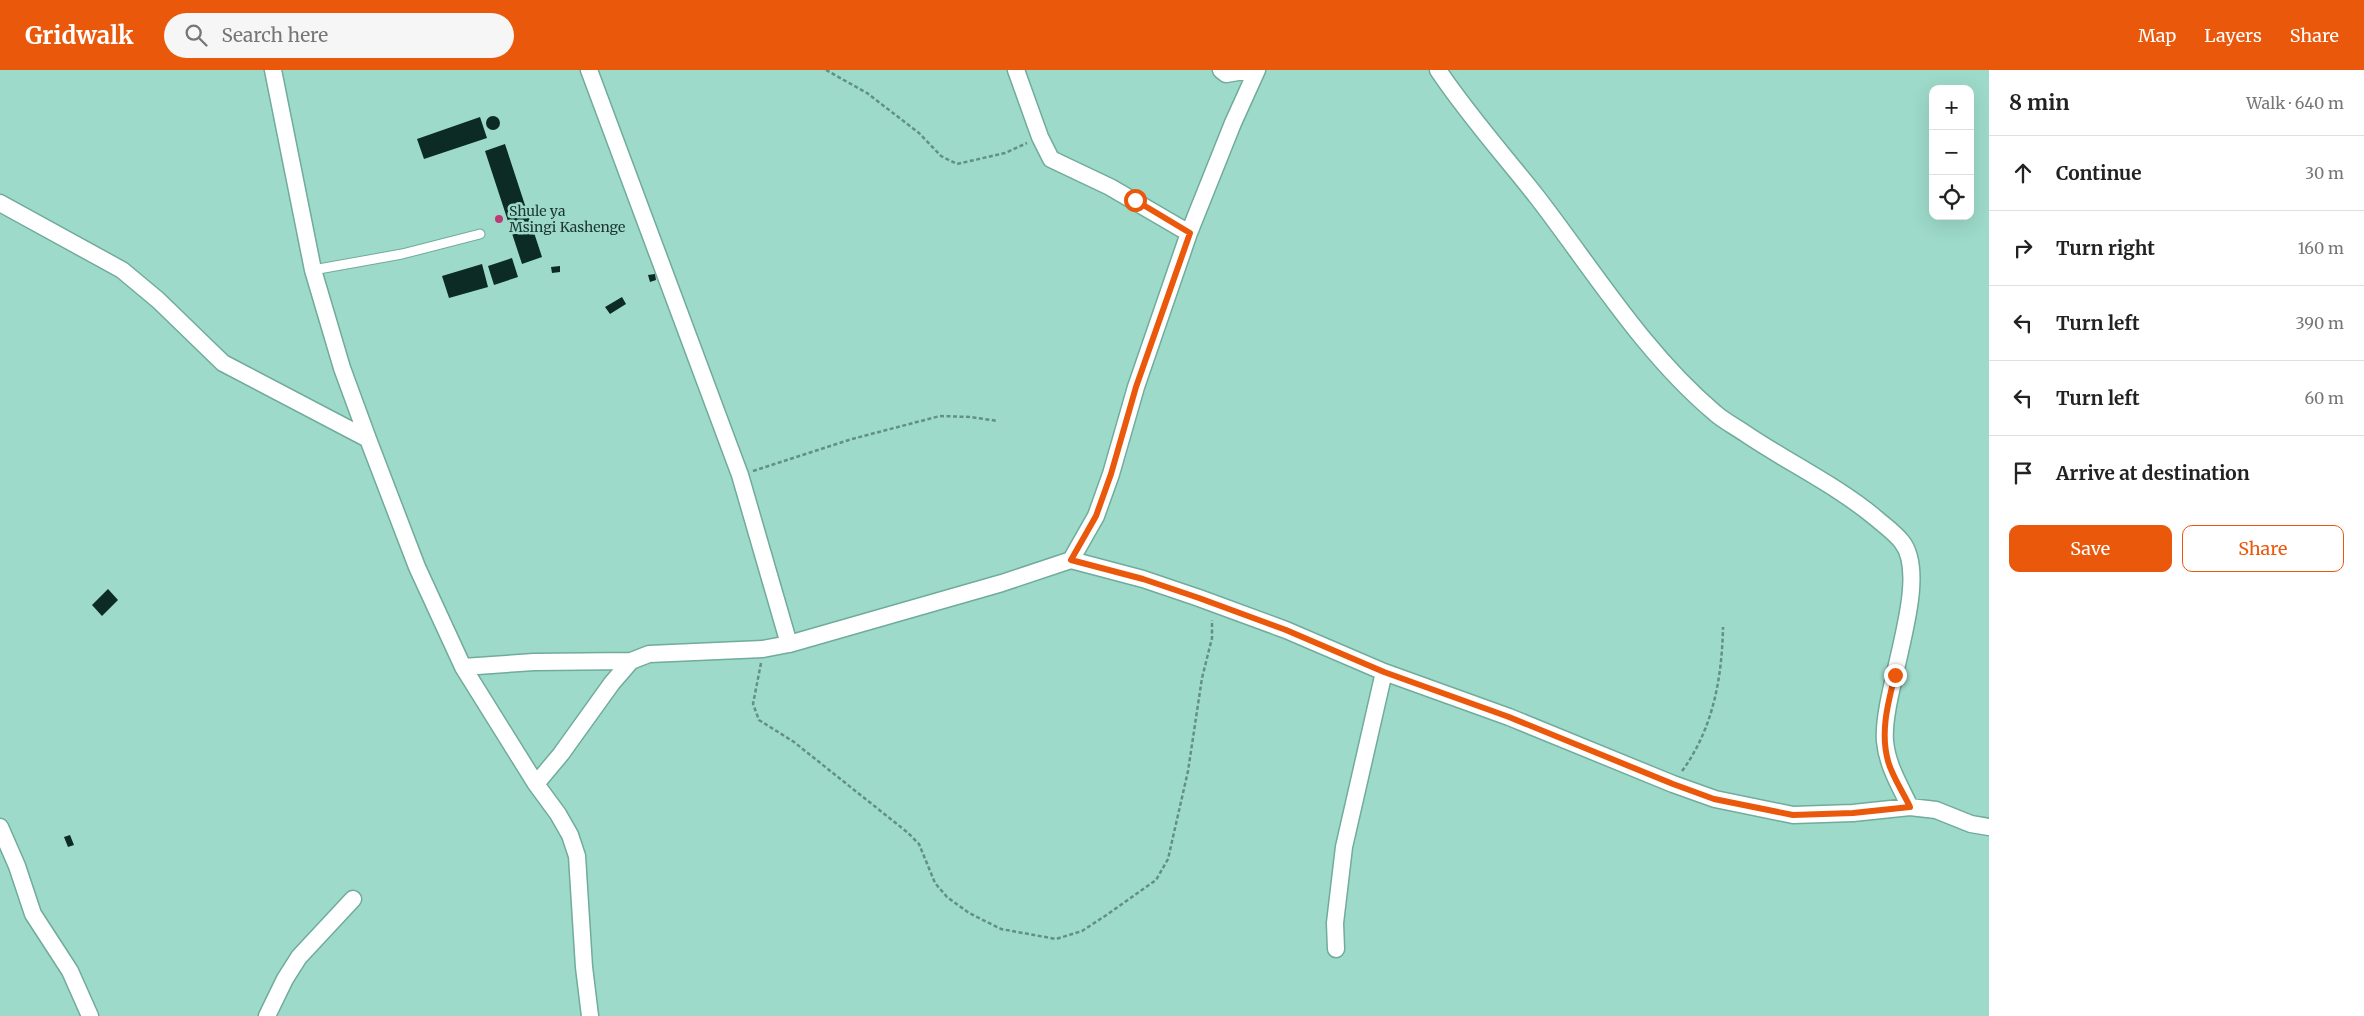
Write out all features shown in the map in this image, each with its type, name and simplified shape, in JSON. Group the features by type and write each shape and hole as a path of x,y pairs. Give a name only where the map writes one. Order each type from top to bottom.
{"street":[{"path":"273,70 313,270 342,368 368,439 418,567 463,667 570,835 577,856 584,967 590,1016"},
{"path":"589,70 740,475 789,644"},
{"path":"1016,70 1040,137 1051,159 1110,187 1190,233"},
{"path":"1220,70 1226,74 1250,70"},
{"path":"1071,560 1096,516 1111,474 1136,387 1190,233 1233,123 1257,70"},
{"path":"1438,70 1481,130 1536,196 1650,346 1678,377 1716,414 1787,461 1855,500 1902,542 1910,556 1911,587 1904,630 1886,711 1885,740 1888,762 1910,807"},
{"path":"0,203 122,270 158,300 223,363 368,439"},
{"path":"463,667 534,662 631,660 649,654 763,649 789,644 1002,583 1071,560 1143,579 1286,630 1384,672 1509,717 1714,799 1793,815 1853,813 1910,807 1936,810 1971,824 1989,827"},
{"path":"536,784 562,754 612,683 631,660"},
{"path":"1336,949 1335,923 1344,847 1384,672"},
{"path":"0,827 17,866 32,914 70,971 90,1016"},
{"path":"267,1016 285,979 299,957 353,900"}],"lane":[{"path":"313,270 402,254 480,234"}],"path":[{"path":"826,70 867,93 919,133 941,156 957,164 1005,153 1040,137"},
{"path":"740,475 833,444 940,416 970,417 998,422"},
{"path":"763,649 753,704 759,720 794,742 908,832 919,844 935,883 947,898 969,913 1001,929 1056,939 1082,931 1156,880 1168,859 1188,771 1202,678 1212,638 1212,603"},
{"path":"1673,784 1689,762 1702,738 1715,698 1722,664 1723,627"}],"building":[{"path":"493,116 498,118 500,123 498,128 493,130 488,128 486,123 488,118"},
{"path":"480,117 487,138 424,159 417,139"},
{"path":"505,144 542,257 522,264 485,151"},
{"path":"512,258 518,277 494,285 488,266"},
{"path":"482,264 488,287 449,298 442,276"},
{"path":"560,266 560,272 552,273 551,267"},
{"path":"655,274 656,280 650,282 648,275"},
{"path":"622,297 626,304 610,314 605,307"},
{"path":"108,589 118,600 102,616 92,605"},
{"path":"70,835 74,845 68,847 64,837"}],"place":[{"name":"Shule ya Msingi Kashenge","path":"499,219"}],"route":[{"path":"1135,200 1190,233 1136,387 1111,474 1096,516 1071,560 1143,579 1286,630 1384,672 1509,717 1714,799 1793,815 1853,813 1910,807 1888,762 1885,740 1886,711 1895,675"}]}
